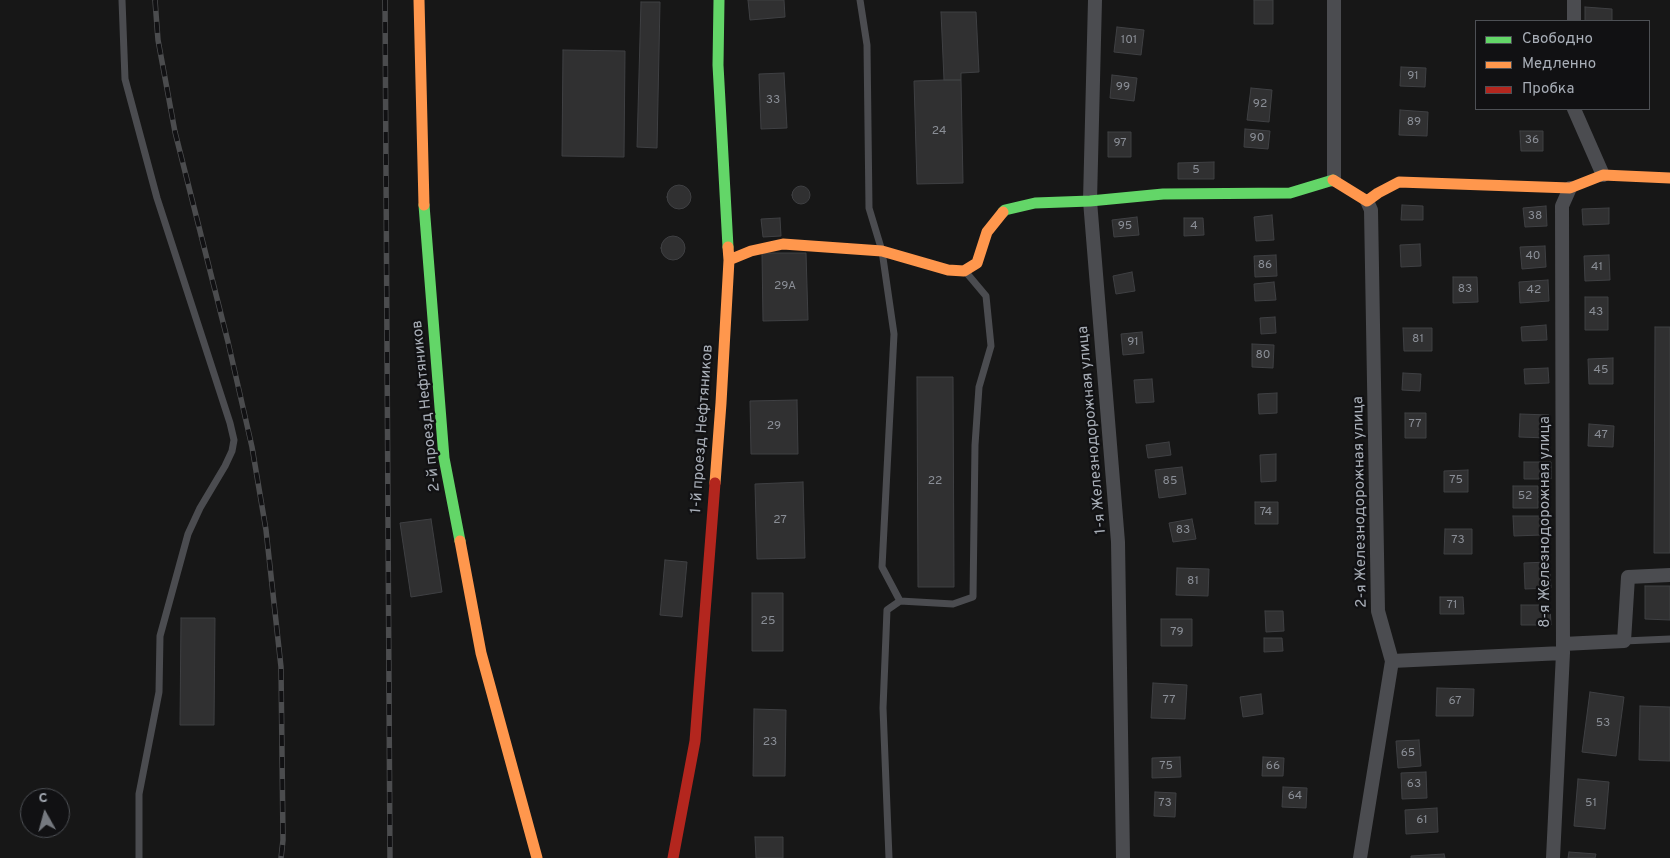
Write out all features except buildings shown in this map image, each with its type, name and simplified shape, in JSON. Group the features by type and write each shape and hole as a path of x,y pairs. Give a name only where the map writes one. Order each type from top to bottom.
{"street":[{"name":"2-й проезд Нефтяников","path":"419,0 425,225 444,458 481,653 537,858"},
{"name":"1-й проезд Нефтяников","path":"673,858 695,741 721,402 728,260 718,65 718,0"},
{"name":"1-я Железнодорожная улица","path":"1095,0 1090,201 1118,542 1122,858"},
{"path":"1334,0 1334,180"},
{"path":"1574,0 1574,20"},
{"path":"1574,110 1603,175"},
{"path":"728,260 751,251 783,244 882,250 948,270 964,271 977,263 987,232 1005,210 1035,203 1090,201 1163,194 1290,192 1334,180 1367,201 1400,182 1570,188 1603,175 1670,178"},
{"name":"8-я Железнодорожная улица","path":"1553,858 1563,648 1562,206 1570,188"},
{"name":"2-я Железнодорожная улица","path":"1360,858 1392,661 1378,612 1371,210 1367,201"},
{"path":"1392,661 1563,648 1624,641 1628,577 1670,575"}],"lane":[{"path":"122,0 125,79 157,198 234,440 232,451 225,466 200,508 188,534 160,636 159,692 139,794 139,858"},
{"path":"860,0 867,45 869,208 882,250 894,334 882,567 900,601"},
{"path":"889,858 883,708 887,610 900,601 953,604 973,597 975,445 979,388 991,346 986,296 964,271"},
{"path":"1624,641 1670,639"}],"railway":[{"path":"155,0 158,40 175,132 228,342 252,447 266,530 281,667 283,840 281,858"},
{"path":"385,0 390,858"}],"traffic: fast":[{"path":"719,0 718,65 728,247"},
{"path":"1003,212 1035,203 1090,201 1163,194 1290,193 1333,180"},
{"path":"424,205 444,458 460,541"}],"traffic: slow":[{"path":"419,0 424,205"},
{"path":"1333,180 1367,201 1399,182 1570,188 1603,175 1670,178"},
{"path":"729,260 751,251 783,244 882,251 948,270 964,271 977,263 987,232 1003,212"},
{"path":"715,483 729,260 728,247"},
{"path":"460,541 481,653 537,858"}],"traffic: jam":[{"path":"673,858 695,741 715,483"}]}
